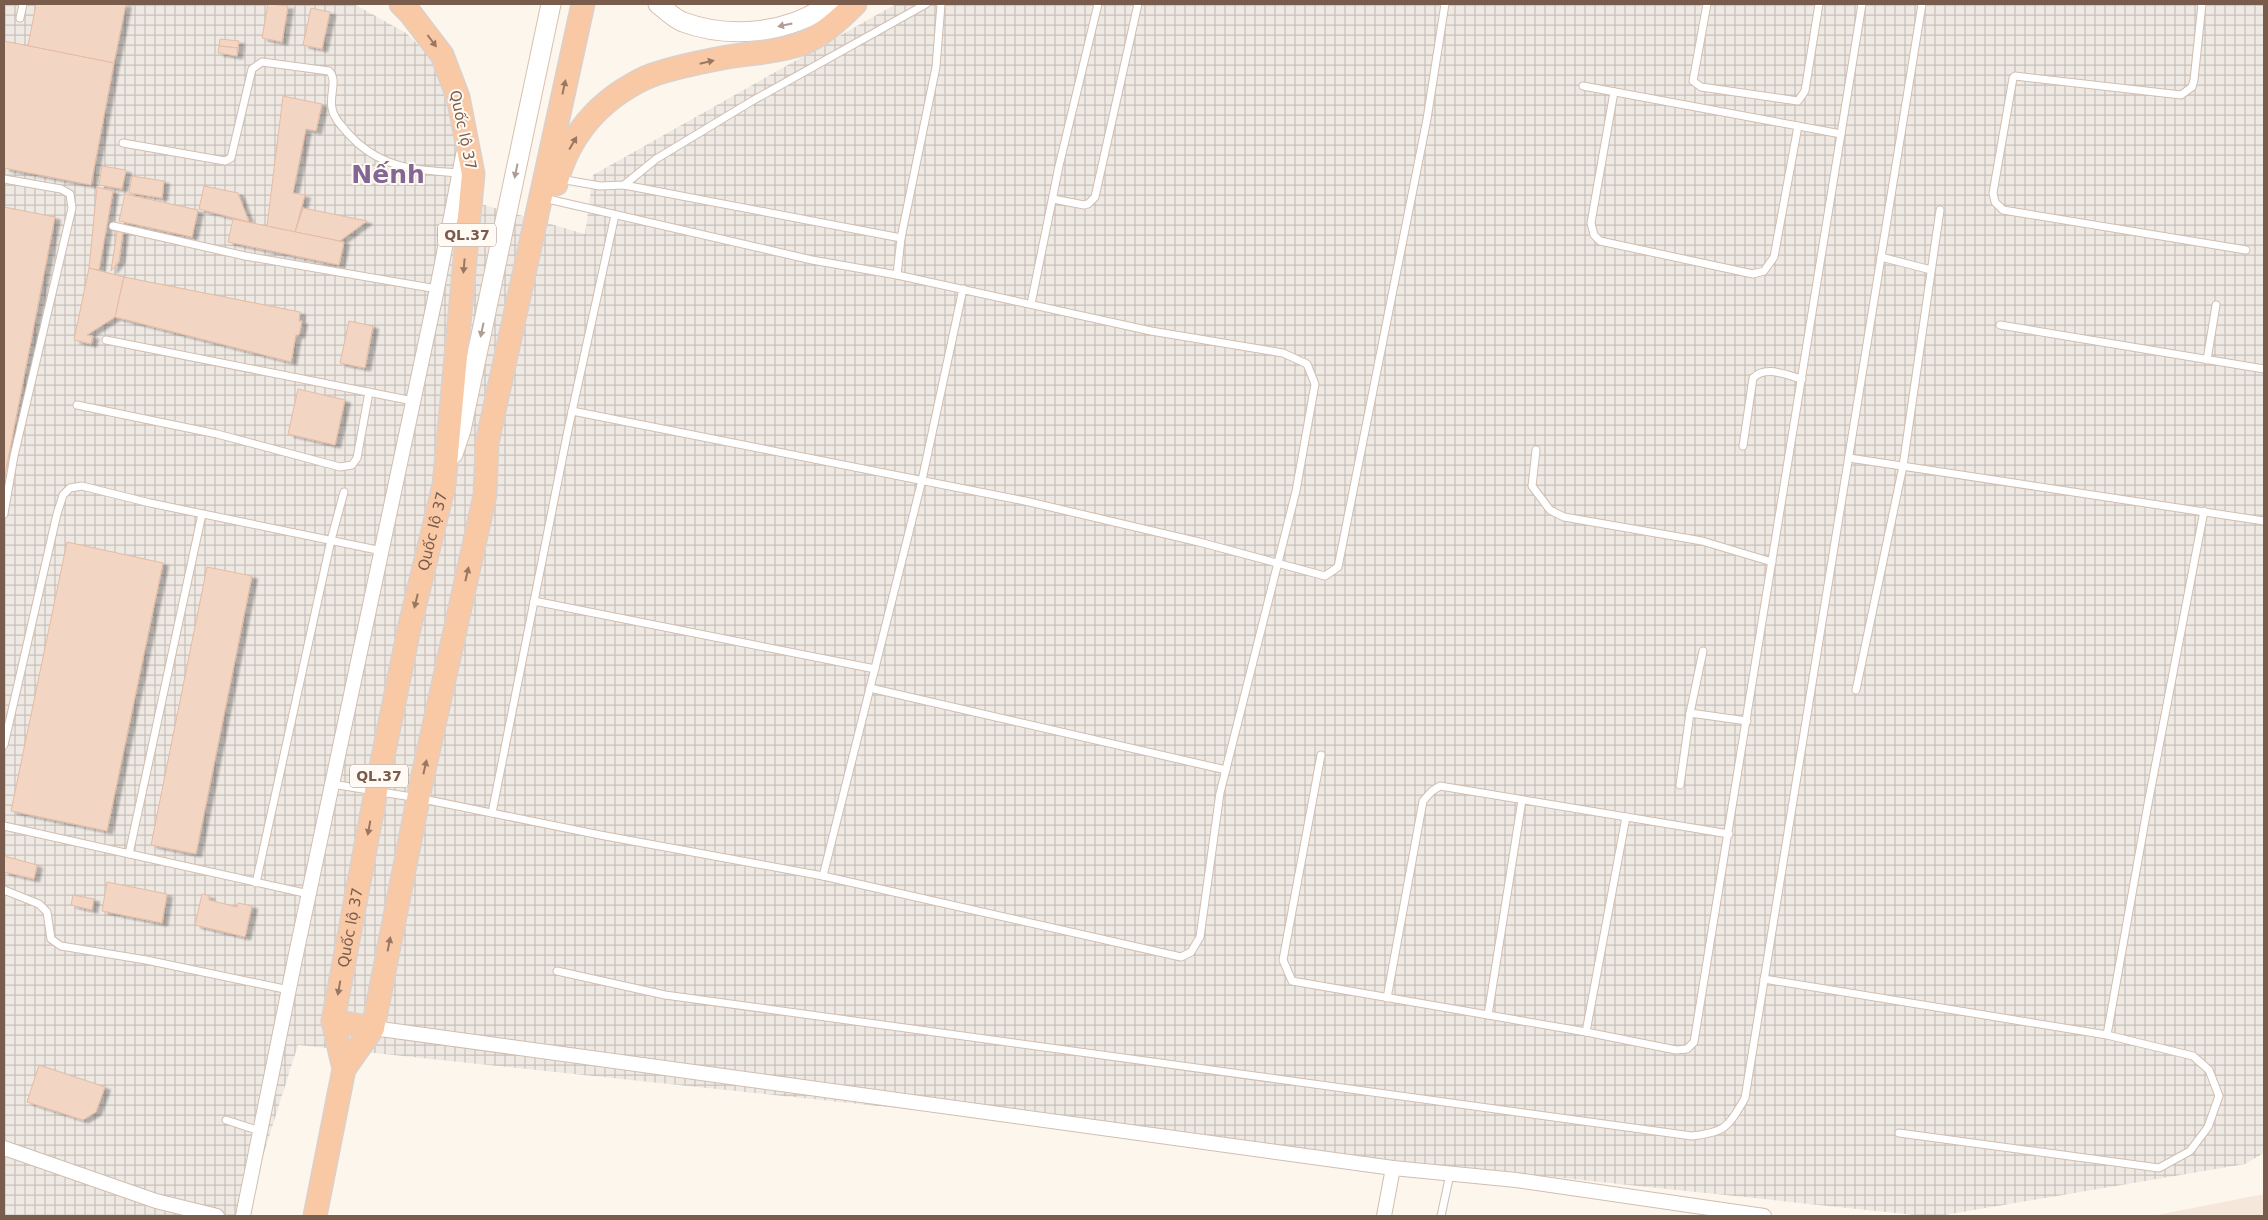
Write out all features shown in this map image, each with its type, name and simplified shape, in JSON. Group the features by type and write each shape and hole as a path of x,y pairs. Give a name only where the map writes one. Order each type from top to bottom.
{"highway":[{"name":"Quốc lộ 37","path":"315,1216 344,1069 333,1021 376,791 409,629 444,485 473,174 458,97 442,55 401,4"},
{"name":"Quốc lộ 37","path":"344,1069 373,1028 418,798 485,495 487,443 583,4"},
{"path":"485,495 562,161 582,126 611,98 647,77 724,58 761,54 802,44 840,20 855,4"},
{"path":"333,1021 373,1028"}],"main road":[{"path":"444,485 461,430 551,4"},
{"path":"658,4 681,22 720,31 757,31 793,24 829,4"}],"street":[{"path":"243,1216 308,894 461,173 466,136"},
{"path":"373,1028 1393,1168 1516,1180 1764,1216"},
{"path":"4,1148 156,1201 217,1216"},
{"path":"1384,1216 1393,1168"}],"lane":[{"path":"20,18 23,4"},
{"path":"624,185 656,158 752,101 926,4"},
{"path":"897,275 901,238 936,67 941,4"},
{"path":"1031,304 1059,166 1098,4"},
{"path":"1053,199 1084,205 1091,202 1095,197 1138,4"},
{"path":"572,411 922,480 1199,542 1326,576 1338,567 1427,119 1445,4"},
{"path":"1707,4 1694,81 1696,85 1798,101 1805,91 1819,4"},
{"path":"1321,755 1282,960 1292,982 1586,1032 1676,1050 1687,1049 1694,1042 1862,4"},
{"path":"557,971 665,995 1692,1136 1714,1133 1730,1124 1745,1098 1922,4"},
{"path":"2202,4 2194,80 2192,87 2181,95 2015,76 2013,78 1993,193 1995,202 2003,210 2246,250"},
{"path":"123,143 225,160 231,158 252,68 262,62 329,71 333,76 331,105 335,117 357,143 380,159 400,167 461,173"},
{"path":"1583,86 1841,134"},
{"path":"1614,92 1591,223 1594,235 1600,241 1753,274 1764,271 1774,257 1798,126"},
{"path":"4,179 61,189 70,194 72,208 14,456 4,514"},
{"path":"555,189 624,185 901,238"},
{"path":"332,784 418,798 823,876 1181,957 1191,952 1200,937 1220,793 1296,491 1315,384 1307,364 1283,353 1151,331 897,275 812,260 615,215 555,189"},
{"path":"1856,690 1903,466 1940,210"},
{"path":"492,813 572,411 615,215"},
{"path":"113,226 245,256 437,289"},
{"path":"1881,257 1931,270"},
{"path":"823,876 922,480 963,289"},
{"path":"2207,360 2216,305"},
{"path":"2000,325 2264,369"},
{"path":"106,340 413,401"},
{"path":"1743,446 1753,378 1759,372 1768,370 1802,380"},
{"path":"76,404 217,434 340,467 352,464 357,458 369,392"},
{"path":"1536,450 1532,486 1550,510 1564,517 1702,541 1772,562"},
{"path":"1849,458 2264,521"},
{"path":"4,745 63,496 70,488 82,486 202,514 382,551"},
{"path":"256,883 331,540 344,492"},
{"path":"2108,1034 2148,804 2204,511"},
{"path":"129,854 202,514"},
{"path":"534,601 874,669"},
{"path":"1680,785 1690,713 1703,651"},
{"path":"870,688 1226,770"},
{"path":"1690,713 1747,721"},
{"path":"1387,998 1423,801 1432,790 1440,786 1729,834"},
{"path":"1488,1015 1522,800"},
{"path":"1586,1032 1626,817"},
{"path":"4,826 308,894"},
{"path":"4,890 39,904 47,912 51,939 61,946 146,960 289,990"},
{"path":"1764,979 2108,1034 2193,1056 2209,1070 2219,1096 2208,1127 2190,1151 2159,1168 1899,1133"},
{"path":"226,1120 260,1131"},
{"path":"1441,1216 1450,1174"}],"shaded area":[{"path":"4,4 354,4 406,33 447,72 467,200 585,234 593,175 896,4 2264,4 2264,1153 2245,1164 1939,1216 1924,1216 298,1045 244,1216 4,1216"},
{"path":"2264,1194 2264,1216 2152,1216"}],"building":[{"path":"36,4 126,4 114,63 28,46"},
{"path":"268,4 288,6 282,42 262,38"},
{"path":"311,8 330,12 322,49 303,45"},
{"path":"220,39 239,41 238,48 219,46"},
{"path":"4,41 114,63 91,185 4,168"},
{"path":"219,46 238,48 237,56 218,53"},
{"path":"283,96 322,104 316,131 306,129 293,193 305,195 295,232 267,226"},
{"path":"102,166 126,170 122,189 99,185"},
{"path":"132,176 164,181 162,198 129,193"},
{"path":"204,186 238,193 249,222 199,209"},
{"path":"97,187 113,191 99,270 89,268"},
{"path":"125,194 198,210 192,237 119,221"},
{"path":"4,207 55,217 4,480"},
{"path":"303,208 367,221 340,241 295,232"},
{"path":"233,219 344,242 339,265 228,242"},
{"path":"117,231 123,231 119,261 111,271"},
{"path":"89,268 124,277 115,317 87,335 93,336 91,344 74,340"},
{"path":"124,277 300,312 299,321 302,321 299,335 296,335 291,362 115,317"},
{"path":"349,321 373,326 365,368 340,363"},
{"path":"298,389 345,400 335,445 288,434"},
{"path":"67,542 163,563 107,831 11,811"},
{"path":"207,567 252,576 196,854 151,845"},
{"path":"4,856 37,865 34,879 4,872"},
{"path":"107,882 167,894 162,923 102,911"},
{"path":"202,894 209,896 209,900 237,907 238,903 252,906 245,937 195,925"},
{"path":"73,895 94,899 92,910 71,905"},
{"path":"39,1065 105,1087 96,1112 83,1120 27,1102"}],"district":[{"name":"Nếnh","path":"388,174"}]}
